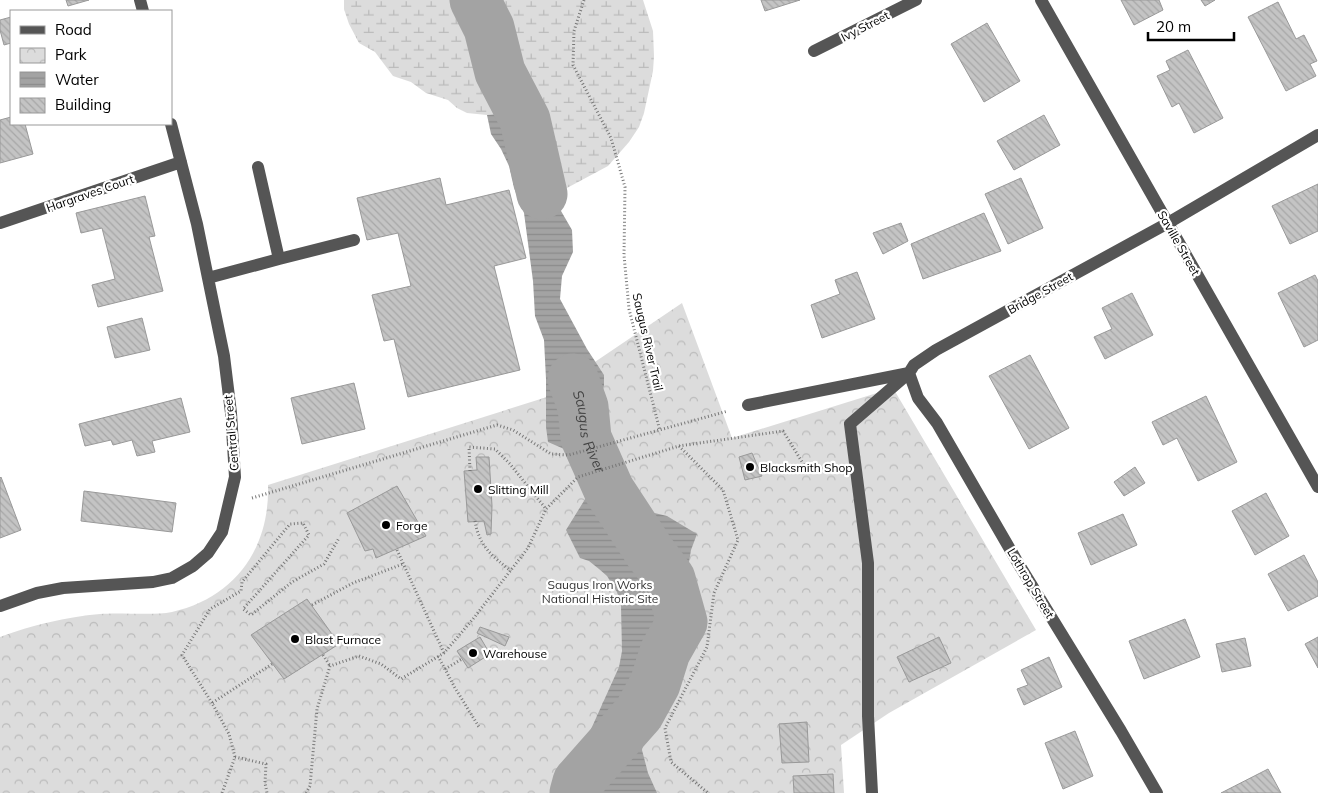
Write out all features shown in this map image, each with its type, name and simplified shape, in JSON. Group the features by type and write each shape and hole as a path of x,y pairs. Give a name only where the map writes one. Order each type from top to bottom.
{"street":[{"name":"Ivy Street","path":"814,51 916,0"},
{"name":"Saville Street","path":"1041,0 1318,487"},
{"name":"Central Street","path":"0,606 37,594 64,588 153,582 172,578 193,566 208,553 222,532 235,477 231,413 224,356 208,278 171,125"},
{"name":"Bridge Street","path":"872,793 868,716 868,562 850,424 909,373 914,365 936,350 1168,223 1318,135"},
{"name":"Hargraves Court","path":"0,223 181,162"},
{"path":"258,167 279,259"},
{"path":"208,278 354,240"},
{"path":"748,405 909,373"},
{"name":"Lothrop Street","path":"909,373 918,398 937,423 1018,563 1157,793"}],"path":[{"name":"Saugus River Trail","path":"584,0 574,31 573,65 612,138 625,187 624,255 629,309 660,431"},
{"path":"229,505 497,424 513,430 551,454 569,455 748,405"},
{"path":"330,666 359,656 381,664 401,679 444,653 528,548 546,509 578,477 679,446 782,431 804,464"},
{"path":"679,446 723,490 738,540 714,593 707,647 665,728 671,762 708,793"},
{"path":"470,471 469,447 495,449 510,464 546,509"},
{"path":"475,521 480,542 492,556 511,571"},
{"path":"222,793 236,757 229,734 182,655 210,609 241,591 242,582 290,524 303,523 309,535 244,609 251,615 292,582 324,564 339,538"},
{"path":"397,550 444,653"},
{"path":"312,605 354,583 403,564"},
{"path":"306,793 310,786 317,709 330,666 323,655"},
{"path":"438,656 479,727"},
{"path":"445,670 462,659"},
{"path":"212,703 272,664"},
{"path":"236,757 266,764 265,783 267,793"}],"green space":[{"path":"344,0 643,0 653,31 654,56 653,71 639,127 629,142 608,166 552,196 542,178 535,159 532,142 507,113 487,115 467,113 457,108 448,100 426,93 411,82 393,76 375,52 359,43 349,24 344,9"},
{"name":"Saugus Iron Works National Historic Site","path":"682,303 732,438 893,388 1036,630 889,713 841,745 844,793 0,793 0,637 62,619 87,615 164,613 194,605 214,595 231,582 244,567 255,549 263,529 267,508 268,485 566,391 583,370"}],"water":[{"path":"507,113 526,125 542,178 572,230 573,252 562,276 560,299 587,349 604,375 604,386 591,415 589,426 591,452 620,500 638,509 667,516 697,534 691,550 682,606 670,649 669,665 646,729 642,750 648,773 657,793 579,793 581,758 587,738 619,667 622,651 621,606 617,592 607,576 589,561 580,558 566,530 587,496 589,484 571,452 548,442 544,340 535,316 533,281 524,213 514,188 509,166 491,134 487,115"}],"building":[{"path":"66,0 89,0 68,6"},
{"path":"761,0 800,0 765,11"},
{"path":"1121,0 1159,0 1163,10 1134,25"},
{"path":"1201,0 1215,0 1205,6"},
{"path":"1278,2 1296,39 1304,35 1317,61 1310,64 1316,76 1286,91 1248,17"},
{"path":"10,17 10,43 4,45 0,30 0,20"},
{"path":"987,23 1020,81 984,102 951,44"},
{"path":"1188,50 1223,118 1194,133 1179,103 1172,107 1157,76 1170,70 1166,61"},
{"path":"1044,115 1060,145 1014,170 997,141"},
{"path":"10,117 10,125 25,125 33,154 0,163 0,120"},
{"path":"440,178 446,205 509,190 526,258 494,266 520,370 408,397 394,339 384,341 372,295 411,286 398,233 367,240 357,198"},
{"path":"1021,178 1043,228 1008,244 985,194"},
{"path":"1318,184 1318,231 1290,244 1272,206"},
{"path":"145,196 155,236 149,237 163,291 98,307 92,285 115,279 102,228 81,233 76,213"},
{"path":"984,213 1001,251 923,279 911,244"},
{"path":"901,223 908,241 883,254 873,233"},
{"path":"857,272 875,319 822,338 811,305 840,294 835,280"},
{"path":"1315,275 1318,281 1318,340 1304,347 1278,293"},
{"path":"1132,293 1153,335 1105,359 1094,337 1112,329 1102,308"},
{"path":"142,318 150,350 115,358 107,327"},
{"path":"1030,355 1069,428 1029,449 989,376"},
{"path":"354,383 365,429 302,444 291,398"},
{"path":"1206,396 1237,462 1198,481 1177,438 1163,445 1152,422"},
{"path":"181,398 190,432 152,441 155,452 137,456 132,440 113,445 111,440 85,446 79,424"},
{"name":"Blacksmith Shop","path":"752,453 762,476 745,480 739,457"},
{"name":"Slitting Mill","path":"476,457 489,457 492,506 491,534 487,535 484,521 468,522 464,471 477,470"},
{"path":"1135,467 1145,483 1124,496 1114,482"},
{"path":"0,478 21,530 0,538"},
{"name":"Forge","path":"397,486 426,536 376,558 373,549 365,551 347,513"},
{"path":"84,491 176,503 172,532 81,521"},
{"path":"1266,493 1289,536 1255,555 1232,511"},
{"path":"1123,514 1137,545 1091,565 1078,533"},
{"path":"1304,555 1318,582 1318,596 1288,611 1268,574"},
{"name":"Blast Furnace","path":"307,599 339,644 284,679 251,635"},
{"path":"1185,619 1200,657 1144,679 1129,641"},
{"path":"480,627 509,637 505,646 477,633"},
{"name":"Warehouse","path":"480,637 490,654 468,668 457,651"},
{"path":"939,637 951,663 909,682 897,657"},
{"path":"1318,637 1318,668 1305,644"},
{"path":"1245,638 1251,666 1222,672 1216,644"},
{"path":"1049,657 1062,687 1024,705 1017,689 1028,685 1021,670"},
{"path":"807,722 809,762 782,763 779,724"},
{"path":"1075,731 1093,776 1063,789 1045,743"},
{"path":"1268,769 1281,793 1221,793"},
{"path":"833,774 834,793 794,793 793,776"}],"waterway":[{"name":"Saugus River","path":"475,0 489,28 500,72 525,120 542,194"},
{"name":"Saugus River","path":"573,379 583,407 586,438 609,490 670,579 682,622 665,652 655,684 639,713 578,782 575,793"}],"place":[{"name":"Blacksmith Shop","path":"750,467"},
{"name":"Slitting Mill","path":"478,489"},
{"name":"Forge","path":"386,525"},
{"name":"Blast Furnace","path":"295,639"},
{"name":"Warehouse","path":"473,653"}]}
